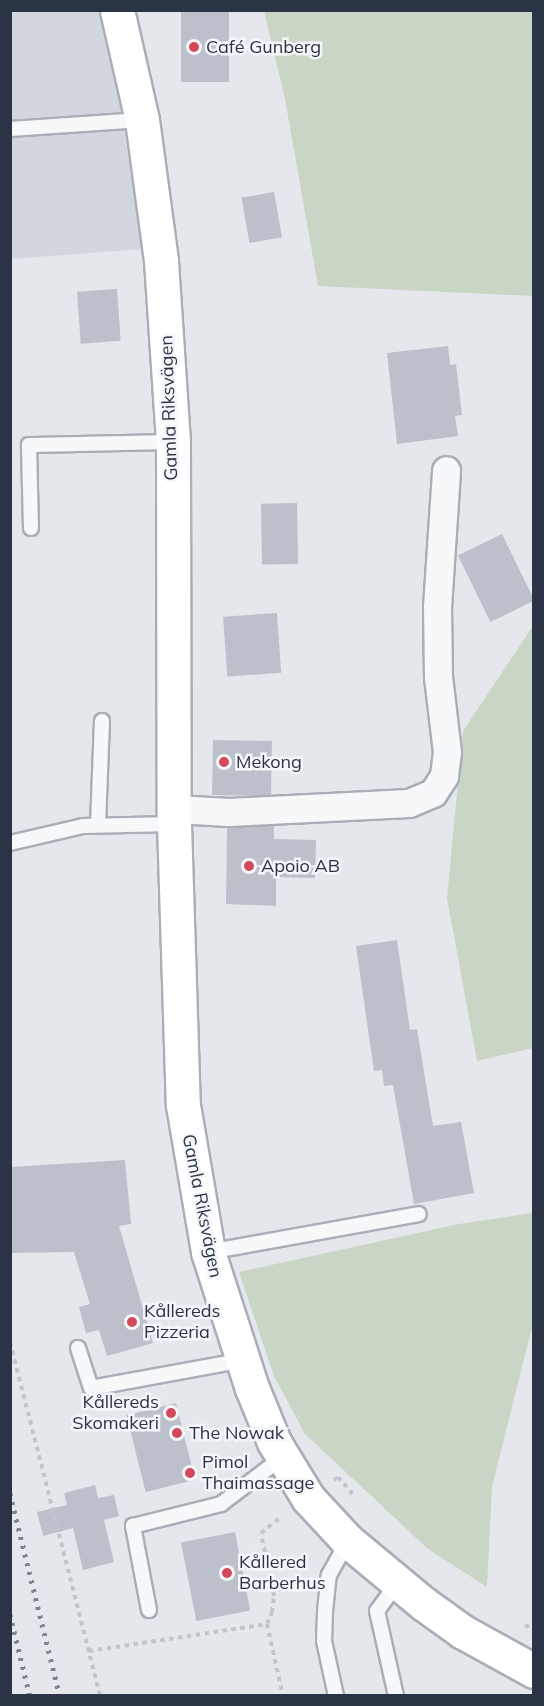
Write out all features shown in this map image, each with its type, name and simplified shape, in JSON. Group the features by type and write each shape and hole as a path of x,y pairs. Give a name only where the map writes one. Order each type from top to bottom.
{"street":[{"name":"Gamla Riksvägen","path":"117,10 142,120 161,261 173,442 174,817 183,1105 208,1252 265,1420 283,1457 309,1498 348,1541 397,1583 463,1632 534,1671"},
{"path":"174,817 409,803 433,793 444,776 447,752 438,677 437,607 446,470"}],"lane":[{"path":"10,129 142,120"},
{"path":"30,528 29,445 173,442"},
{"path":"98,825 102,722"},
{"path":"10,843 42,834 98,825 174,817"},
{"path":"208,1252 420,1214"},
{"path":"78,1348 91,1388 243,1360"},
{"path":"149,1610 133,1526 221,1504 283,1457"},
{"path":"336,1695 324,1641 324,1611 329,1575 348,1541"},
{"path":"396,1695 377,1611 397,1583"}],"path":[{"path":"10,1342 100,1695"},
{"path":"267,1624 283,1695"},
{"path":"89,1675 95,1674"}],"shaded area":[{"path":"11,11 103,11 113,56 142,249 11,259"}],"green space":[{"path":"264,11 533,11 533,296 318,286 285,99"},
{"path":"533,626 533,1048 477,1061 447,898 463,731"},
{"path":"533,1213 533,1323 492,1487 487,1587 428,1549 305,1434 274,1376 239,1272 459,1224"}],"building":[{"path":"181,10 229,10 229,82 181,82"},
{"path":"274,192 282,237 249,243 242,198"},
{"path":"117,289 121,341 81,344 77,292"},
{"path":"448,346 450,365 456,364 462,415 455,416 458,436 397,444 387,353"},
{"path":"297,503 298,564 262,565 261,504"},
{"path":"502,534 534,601 490,622 458,555"},
{"path":"277,613 281,673 227,677 223,617"},
{"path":"213,740 272,741 271,796 212,795"},
{"path":"274,826 274,839 316,840 315,878 276,877 276,906 226,904 227,828"},
{"path":"397,940 410,1030 417,1029 433,1126 461,1122 474,1193 414,1204 393,1085 384,1086 382,1070 374,1071 356,946"},
{"path":"125,1160 131,1224 119,1226 153,1343 107,1356 99,1330 86,1333 79,1307 90,1304 74,1252 10,1253 10,1167"},
{"path":"176,1403 195,1480 146,1492 127,1415"},
{"path":"95,1485 98,1498 114,1495 119,1516 104,1520 114,1562 83,1570 73,1528 43,1536 37,1512 67,1505 64,1493"},
{"path":"235,1532 250,1611 196,1621 181,1542"}],"railway":[{"path":"10,1493 60,1696"},
{"path":"10,1614 30,1696"}],"place":[{"name":"Café Gunberg","path":"194,47"},
{"name":"Mekong","path":"224,762"},
{"name":"Apoio AB","path":"249,866"},
{"name":"Kållereds Pizzeria","path":"132,1322"},
{"name":"Kållereds Skomakeri","path":"171,1413"},
{"name":"The Nowak","path":"177,1433"},
{"name":"Pimol Thaimassage","path":"190,1473"},
{"name":"Kållered Barberhus","path":"227,1573"}]}
